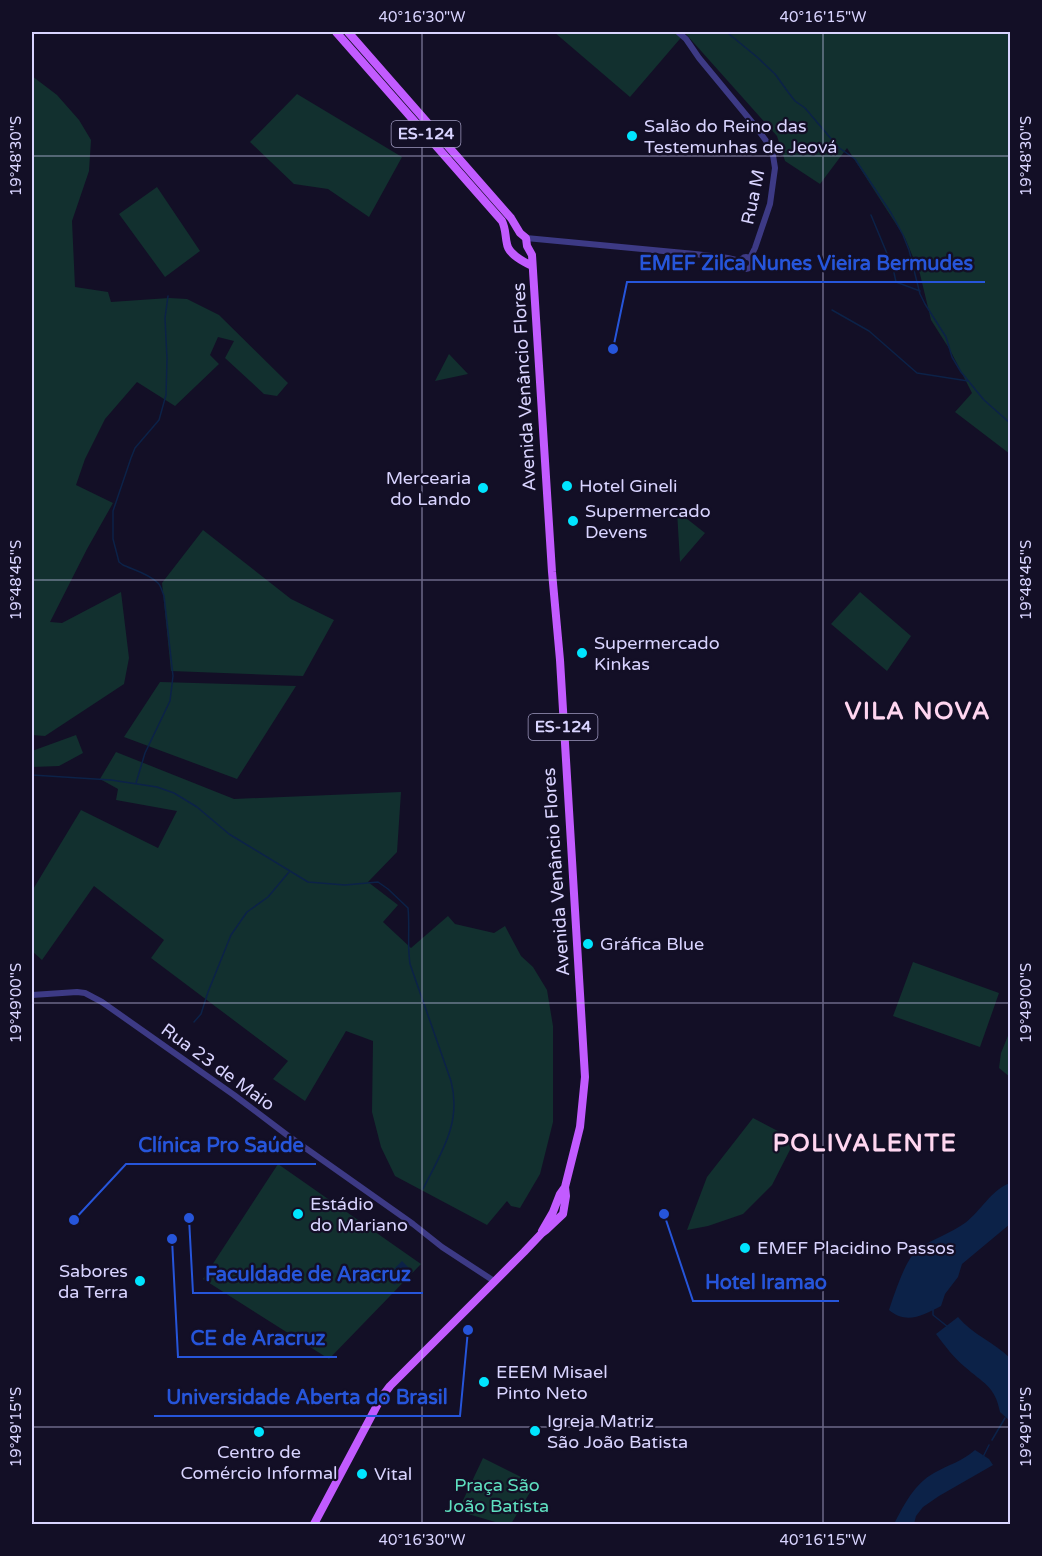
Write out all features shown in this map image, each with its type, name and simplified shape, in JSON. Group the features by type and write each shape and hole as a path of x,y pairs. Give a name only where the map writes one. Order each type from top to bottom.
{"main road":[{"name":"ES-124","path":"336,32 488,204 504,225 507,245 511,252"},
{"name":"Avenida Venâncio Flores","path":"314,1524 390,1386 524,1252 558,1211 560,1194 566,1187 582,1112 585,1059 532,255 515,224 498,203 348,32"},
{"path":"507,241 512,234 524,239 524,250 515,254 511,252"},
{"name":"Avenida Venâncio Flores","path":"511,252 532,266"}],"street":[{"name":"Rua M","path":"678,32 686,39 772,149 776,168 770,204 750,258"},
{"path":"524,239 695,254 740,261"},
{"path":"745,257 750,258 753,262 749,268 743,268 740,261 745,257"},
{"name":"Rua 23 de Maio","path":"32,995 76,992 92,996 234,1095 442,1247 494,1281"}],"green space":[{"path":"554,32 1010,32 1010,454 955,412 972,393 950,350 931,320 920,274 905,238 847,148 820,184 785,161 777,136 685,33 630,97"},
{"path":"32,76 57,95 79,120 91,140 89,171 72,221 75,287 108,292 111,302 187,299 219,315 288,383 277,396 264,394 225,358 234,341 218,337 210,355 219,364 175,406 137,382 105,419 85,459 76,485 113,503 50,622 62,623 121,592 129,658 124,684 45,736 32,735"},
{"path":"297,94 402,157 369,217 328,189 294,184 250,142"},
{"path":"157,187 200,251 165,277 119,214"},
{"path":"449,354 468,374 435,381"},
{"path":"677,511 705,533 680,562"},
{"path":"203,530 291,599 334,620 303,676 171,671 162,583"},
{"path":"860,592 911,636 887,671 831,624"},
{"path":"160,682 296,686 237,779 124,737"},
{"path":"76,735 83,753 59,766 32,767 32,751"},
{"path":"116,752 234,799 401,792 397,852 368,882 398,905 383,922 411,948 448,916 455,924 494,933 505,926 521,956 533,967 547,990 553,1026 553,1122 540,1174 520,1208 511,1206 507,1201 487,1225 395,1176 381,1147 372,1112 373,1041 346,1031 305,1101 273,1079 288,1061 151,958 164,940 94,886 42,960 32,951 32,891 81,810 158,848 177,811 116,800 118,789 100,779"},
{"path":"913,962 999,993 980,1047 893,1016"},
{"path":"1010,1031 1010,1077 999,1068 1001,1053"},
{"path":"753,1118 795,1140 772,1185 743,1214 708,1226 687,1230 707,1177"},
{"name":"Estádio do Mariano","path":"278,1164 421,1264 329,1359 203,1279"},
{"name":"Praça São João Batista","path":"483,1458 535,1484 511,1524 502,1524 458,1511"}],"water":[{"path":"1010,1183 1010,1224 962,1264 958,1277 945,1294 941,1306 909,1318 896,1315 889,1310 904,1270 916,1251 965,1223 997,1191"},
{"path":"402,1261 410,1269 395,1285 386,1277"},
{"path":"958,1317 970,1329 1010,1358 1010,1421 1000,1412 995,1396 983,1381 957,1360 936,1334"},
{"path":"975,1450 989,1459 993,1465 923,1507 916,1516 914,1524 894,1524 910,1496 921,1483"}],"waterway":[{"path":"729,34 775,74 795,101 805,108 838,147 855,159 903,235 920,294 946,337 952,357 984,400 1010,423"},
{"path":"871,215 893,268 896,282 920,291"},
{"path":"136,783 145,753 170,701 173,676 162,590 158,583 150,577 119,562 113,539 113,511 135,448 159,420 166,395 165,318 168,296"},
{"path":"832,310 869,331 917,373 968,381"},
{"path":"32,775 111,780 157,787 174,793 197,807 229,834 308,882 345,885 378,882 408,908 410,964 451,1081 454,1096 454,1111 448,1137 423,1189"},
{"path":"194,1022 201,1014 231,935 247,912 268,897 289,872"},
{"path":"933,1309 933,1315 948,1327"},
{"path":"992,1440 1005,1418"},
{"path":"983,1457 989,1445"}],"place":[{"name":"Salão do Reino das Testemunhas de Jeová","path":"632,136"},
{"name":"EMEF Zilca Nunes Vieira Bermudes","path":"613,349"},
{"name":"Hotel Gineli","path":"567,486"},
{"name":"Mercearia do Lando","path":"483,488"},
{"name":"Supermercado Devens","path":"573,521"},
{"name":"Supermercado Kinkas","path":"582,653"},
{"name":"Gráfica Blue","path":"588,944"},
{"name":"Estádio do Mariano","path":"298,1214"},
{"name":"Hotel Iramao","path":"664,1214"},
{"name":"Faculdade de Aracruz","path":"189,1218"},
{"name":"Clínica Pro Saúde","path":"74,1220"},
{"name":"CE de Aracruz","path":"172,1239"},
{"name":"EMEF Placidino Passos","path":"745,1248"},
{"name":"Sabores da Terra","path":"140,1281"},
{"name":"Universidade Aberta do Brasil","path":"468,1330"},
{"name":"EEEM Misael Pinto Neto","path":"484,1382"},
{"name":"Igreja Matriz São João Batista","path":"535,1431"},
{"name":"Centro de Comércio Informal","path":"259,1432"},
{"name":"Vital","path":"362,1474"}],"district":[{"name":"VILA NOVA","path":"918,711"},
{"name":"POLIVALENTE","path":"865,1143"}]}
